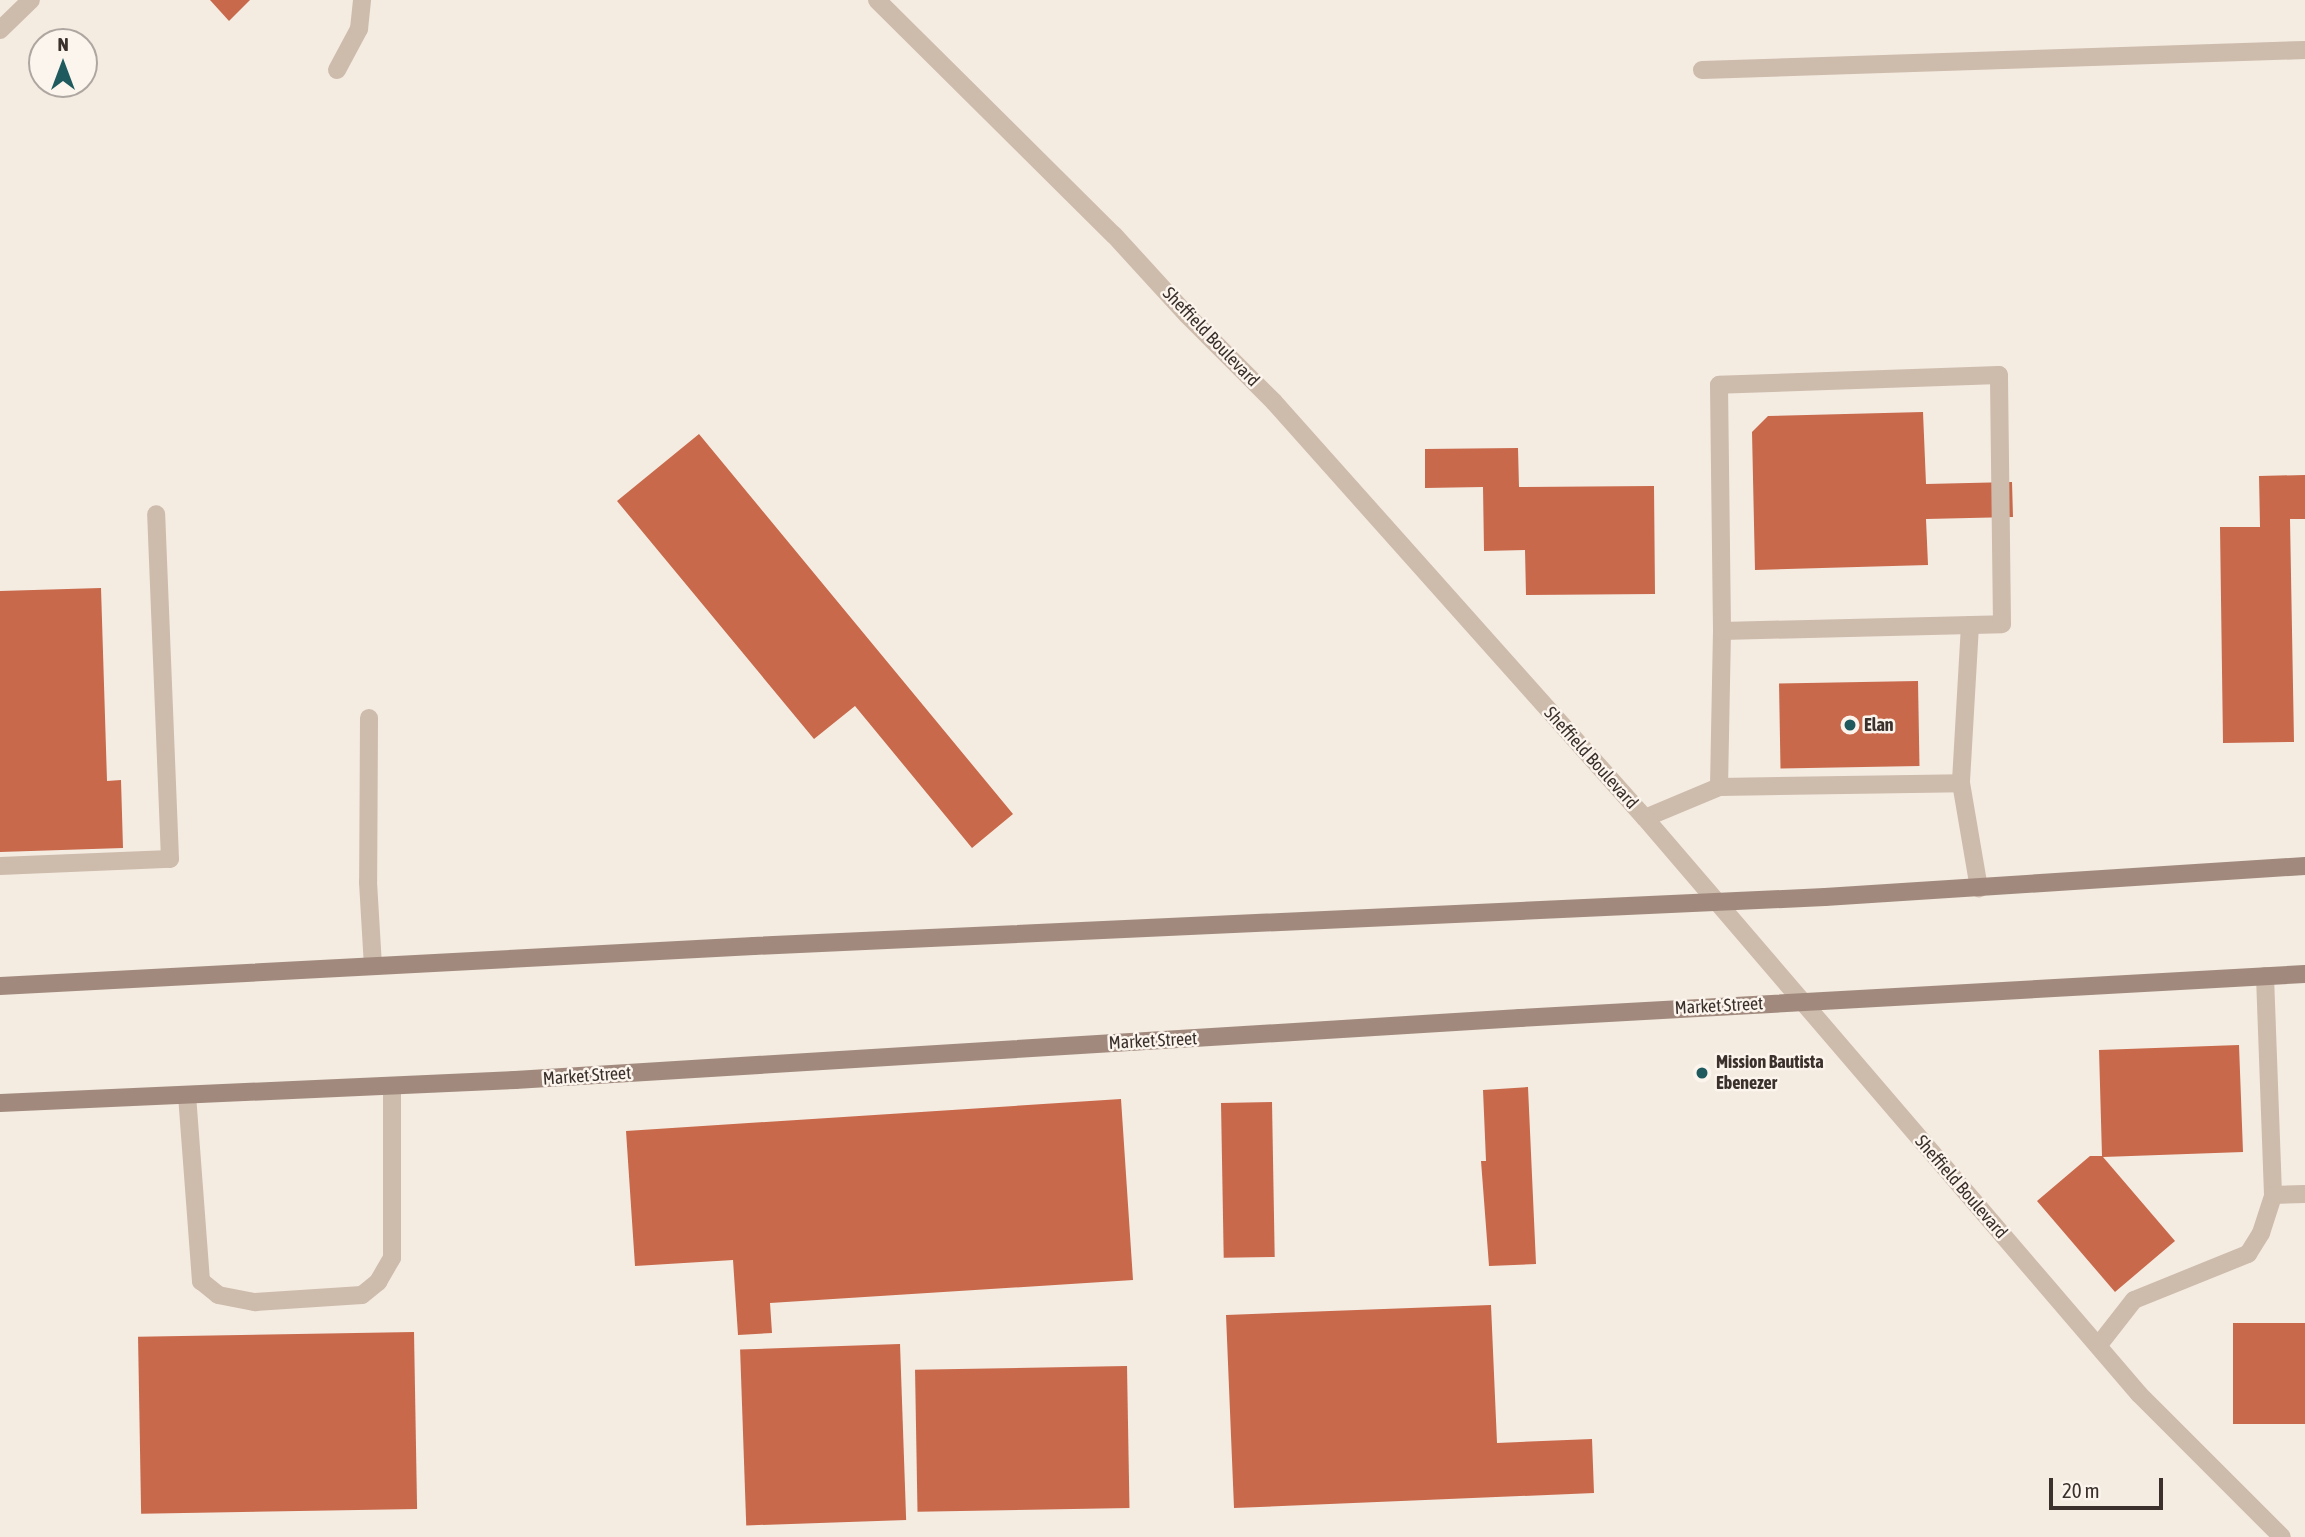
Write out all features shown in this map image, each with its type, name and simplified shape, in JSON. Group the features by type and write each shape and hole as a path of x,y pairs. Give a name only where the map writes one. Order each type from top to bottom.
{"main road":[{"path":"0,986 1715,902 1979,888 2305,866"},
{"name":"Market Street","path":"0,1103 392,1086 2305,974"}],"street":[{"path":"0,30 31,0"},
{"path":"337,70 359,29 362,0"},
{"name":"Sheffield Boulevard","path":"877,0 1114,235 1187,315 1274,402 1645,818 2139,1394 2283,1537"},
{"path":"1702,70 2305,50"},
{"path":"1719,787 1719,385 1999,375 2002,624 1721,631"},
{"path":"0,866 170,859 156,514"},
{"path":"1970,625 1961,783 1979,888"},
{"path":"369,718 368,882 373,966"},
{"path":"1645,818 1719,787 1961,783"},
{"path":"2098,1346 2134,1300 2248,1254 2261,1233 2273,1195 2265,976"},
{"path":"187,1095 201,1281 218,1295 255,1302 362,1295 378,1282 392,1258 392,1086"},
{"path":"2273,1195 2305,1194"}],"building":[{"path":"210,0 250,0 229,21"},
{"path":"1923,412 1926,484 2012,482 2013,517 1926,519 1928,565 1755,570 1752,432 1768,416"},
{"path":"699,434 1013,814 972,848 855,706 814,739 617,501"},
{"path":"1518,448 1519,487 1654,486 1655,594 1526,595 1525,550 1484,551 1483,487 1425,488 1425,449"},
{"path":"2305,475 2305,519 2290,519 2294,742 2223,743 2220,527 2260,527 2259,476"},
{"path":"101,588 107,781 121,780 123,848 0,852 0,591"},
{"name":"Elan","path":"1918,681 1919,766 1781,768 1779,683"},
{"path":"2239,1045 2243,1152 2103,1157 2175,1241 2115,1292 2037,1201 2090,1156 2102,1156 2099,1050"},
{"path":"1528,1087 1536,1264 1489,1266 1481,1161 1486,1161 1483,1090"},
{"path":"1121,1099 1133,1280 770,1303 772,1333 738,1335 733,1260 635,1266 626,1131"},
{"path":"1272,1102 1275,1257 1224,1258 1221,1103"},
{"path":"1491,1305 1497,1443 1592,1439 1594,1493 1234,1508 1226,1315"},
{"path":"2233,1323 2305,1323 2305,1424 2233,1424"},
{"path":"414,1332 417,1509 141,1514 138,1337"},
{"path":"900,1344 906,1520 746,1525 740,1350"},
{"path":"1127,1366 1129,1508 918,1512 915,1370"}],"place":[{"name":"Elan","path":"1850,725"},
{"name":"Mission Bautista Ebenezer","path":"1702,1073"}]}
